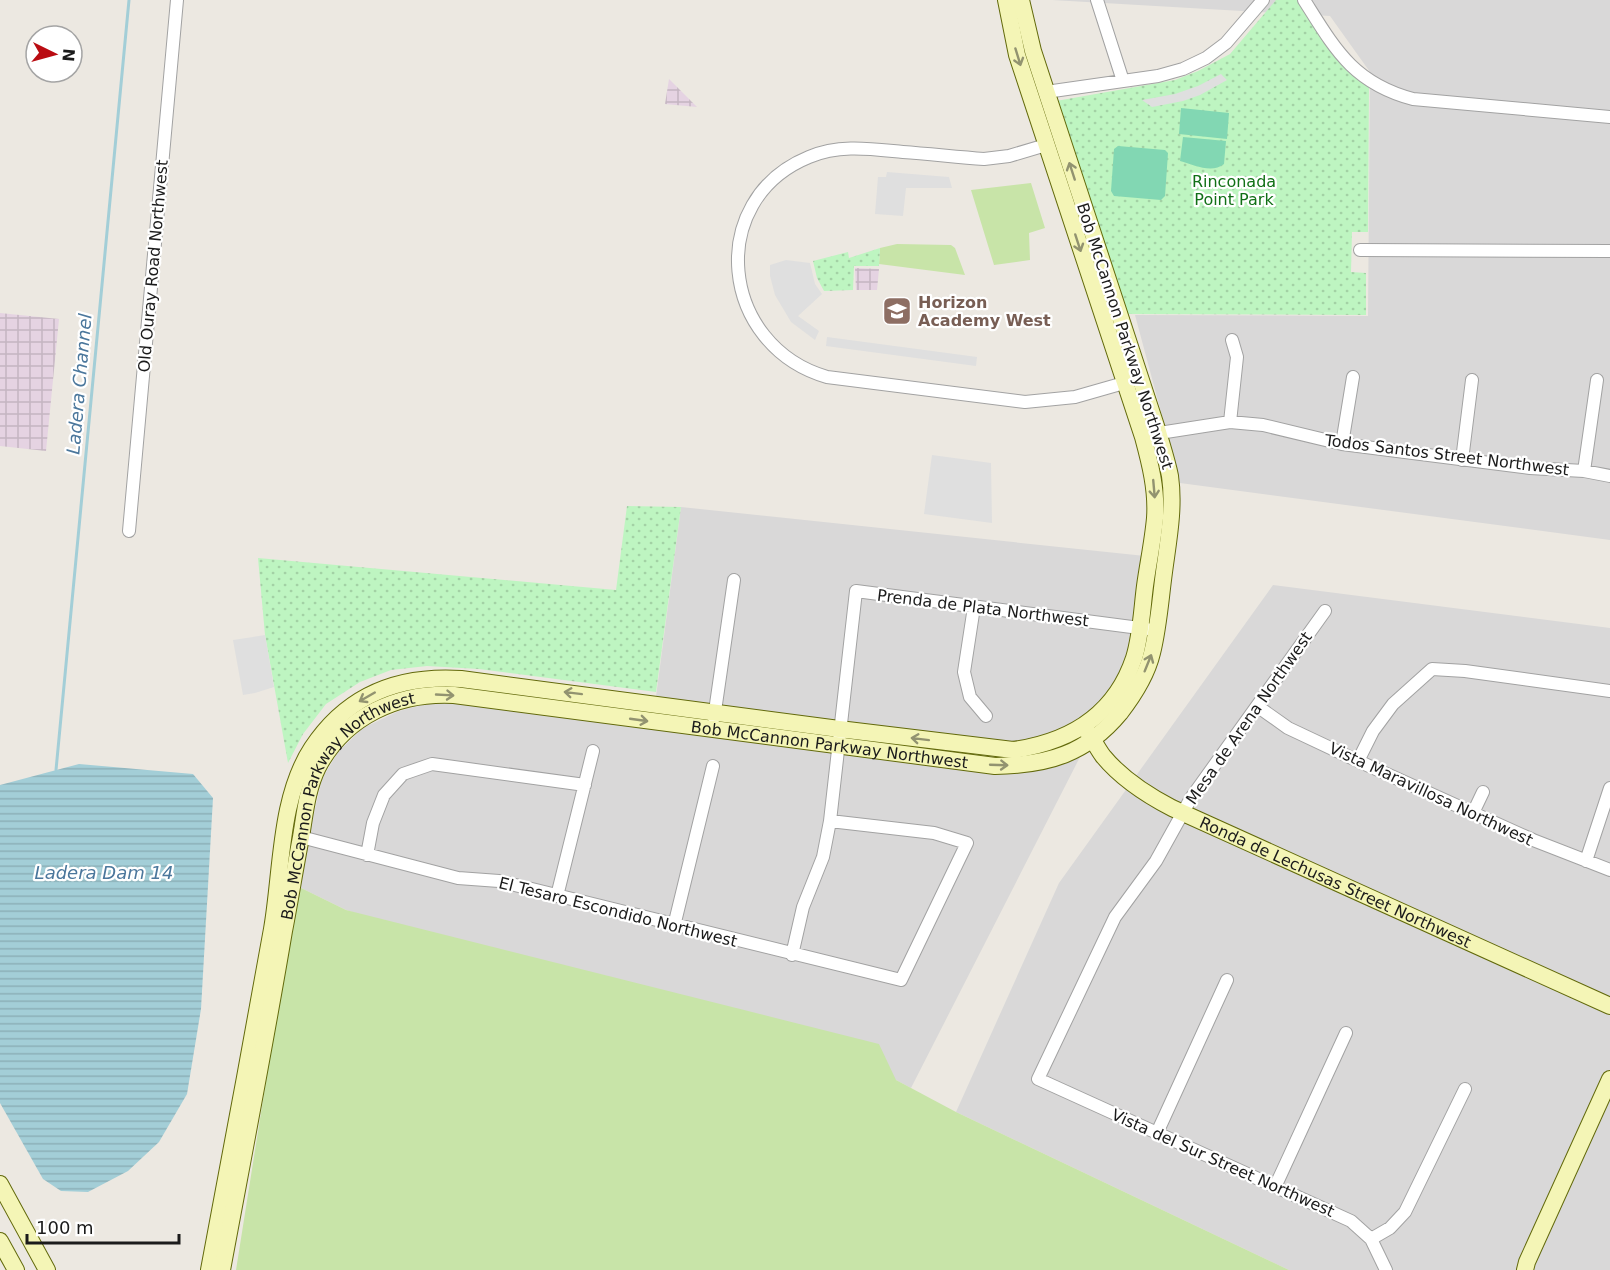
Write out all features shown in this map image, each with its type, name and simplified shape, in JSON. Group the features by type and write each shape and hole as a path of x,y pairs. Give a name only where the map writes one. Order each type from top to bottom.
{"street":[{"name":"Old Ouray Road Northwest","path":"129,531 177,0"},
{"name":"Bob McCannon Parkway Northwest","path":"209,1270 272,930 280,863 293,792 300,771 311,750 325,732 341,715 377,691 422,679 461,679 715,712 974,763 1010,766 1056,758 1082,747 1114,720 1135,693 1152,655 1157,631 1171,516 1170,476 1150,434 1038,95 1012,36 1005,0"},
{"name":"Bob McCannon Parkway Northwest","path":"1021,0 1038,95"},
{"path":"1096,0 1123,81"},
{"path":"1038,95 1171,73 1206,58 1235,35 1263,0"},
{"path":"1304,0 1337,52 1352,68 1390,93 1413,99 1610,117"},
{"path":"1054,142 1009,156 984,159 858,148 819,153 784,171 757,200 745,223 739,249 740,288 754,324 780,354 814,373 839,379 1025,402 1058,401 1132,380"},
{"path":"1360,250 1610,251"},
{"path":"1230,422 1237,357 1232,340"},
{"path":"1342,444 1353,377"},
{"path":"1462,460 1472,380"},
{"path":"1584,471 1597,380"},
{"name":"Todos Santos Street Northwest","path":"1150,434 1230,422 1263,425 1342,444 1530,468 1584,471 1610,476"},
{"name":"Bob McCannon Parkway Northwest","path":"222,1270 308,794 318,767 334,744 351,727 386,705 408,698 433,694 712,730 1013,750 1054,741 1072,734 1083,726 1116,694 1134,657 1155,518 1150,434"},
{"path":"712,730 734,580"},
{"name":"Prenda de Plata Northwest","path":"792,955 803,907 824,857 856,591 1157,631"},
{"path":"974,607 964,672 970,697 986,716"},
{"name":"Mesa de Arena Northwest","path":"1038,1079 1115,917 1156,861 1182,813 1325,611"},
{"path":"1358,761 1373,731 1393,704 1432,669 1610,691"},
{"name":"Vista Maravillosa Northwest","path":"1257,706 1288,728 1358,761 1533,840 1610,870"},
{"name":"Ronda de Lechusas Street Northwest","path":"1083,726 1102,754 1129,781 1156,800 1610,1006"},
{"path":"557,896 593,751"},
{"path":"367,855 373,823 384,795 403,774 432,764 585,785"},
{"path":"674,926 713,766"},
{"path":"1586,861 1610,788"},
{"path":"1473,813 1484,792"},
{"name":"El Tesaro Escondido Northwest","path":"301,837 458,878 499,881 674,926 901,980 967,843 934,834 830,821"},
{"path":"1157,1133 1227,980"},
{"path":"1275,1187 1346,1033"},
{"name":"Vista del Sur Street Northwest","path":"1038,1079 1351,1221 1371,1239 1386,1270"},
{"path":"1525,1270 1610,1079"},
{"path":"1371,1239 1390,1228 1405,1212 1465,1089"},
{"path":"1,1189 47,1270"},
{"path":"0,1240 16,1270"}],"shaded area":[{"path":"1052,0 1610,0 1610,540 1180,483 1135,315 1368,316 1370,72 1330,16"},
{"path":"1221,74 1227,80 1200,95 1183,101 1152,107 1142,100 1175,94 1198,86"},
{"path":"669,79 697,107 665,104"},
{"path":"887,172 949,177 952,188 906,188 903,216 875,214 878,177 886,177"},
{"path":"786,260 810,263 815,284 822,294 798,316 819,331 815,340 791,322 775,295 770,276 770,265"},
{"path":"855,268 879,269 877,290 856,290"},
{"path":"0,313 59,319 46,451 0,446"},
{"path":"827,337 977,357 976,366 826,346"},
{"path":"932,455 991,463 992,523 924,514"},
{"path":"681,507 1145,556 1129,661 911,1088 896,1080 346,910 297,886 322,779 338,752 363,728 399,711 439,701 652,727"},
{"path":"1273,585 1610,628 1610,1270 1289,1270 956,1112 1059,883"},
{"path":"265,635 274,687 243,695 233,640"}],"green space":[{"name":"Rinconada Point Park","path":"1276,0 1300,0 1369,86 1368,232 1352,232 1351,272 1366,273 1366,315 1128,314 1056,101 1175,80 1198,71 1230,54"},
{"path":"1181,108 1229,113 1227,139 1179,134"},
{"path":"1183,137 1226,141 1224,164 1208,168 1180,161"},
{"path":"1118,146 1165,150 1168,153 1165,196 1161,200 1114,196 1111,191 1114,149"},
{"path":"1031,183 1045,228 1029,233 1030,260 994,265 971,190"},
{"path":"897,244 951,245 955,248 965,275 879,264 880,248"},
{"path":"880,248 879,266 854,266 853,290 824,291 817,278 813,261 848,252 849,258"},
{"path":"627,506 681,507 656,692 479,669 427,666 391,670 360,682 326,704 303,734 288,763 265,635 258,558 616,590"},
{"path":"297,886 346,910 879,1044 896,1080 956,1112 1289,1270 236,1270"}],"water":[{"name":"Ladera Dam 14","path":"79,764 193,774 213,798 201,1009 187,1094 159,1142 128,1171 88,1192 61,1191 43,1179 0,1103 0,785"}],"waterway":[{"name":"Ladera Channel","path":"56,770 129,0"}],"place":[{"name":"Horizon Academy West","path":"897,311"}]}
